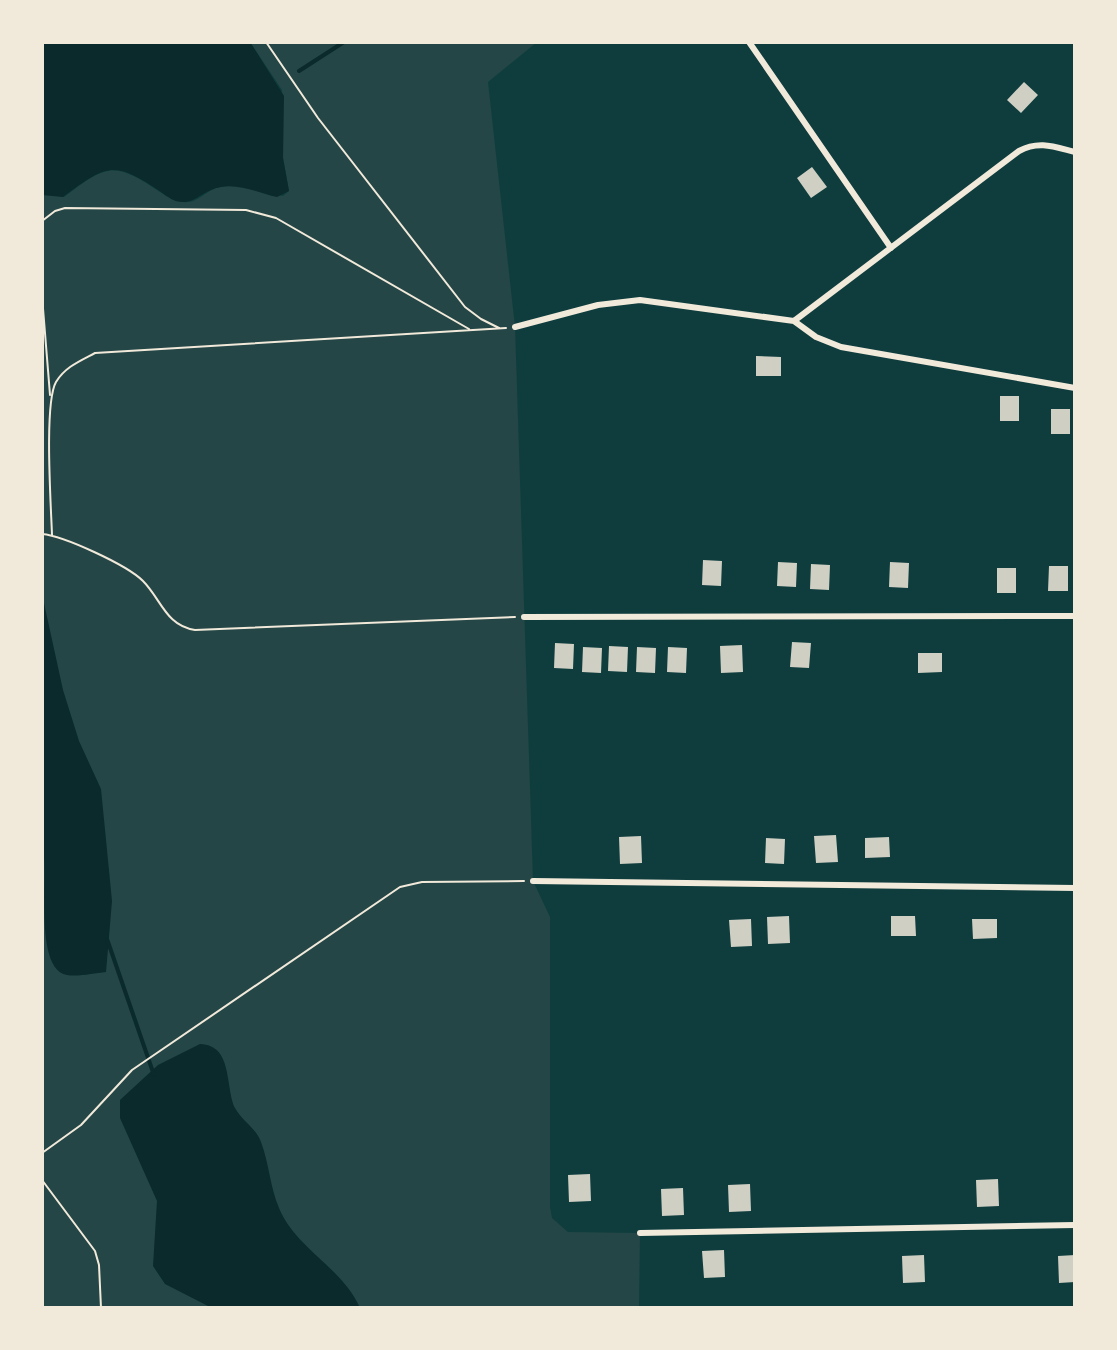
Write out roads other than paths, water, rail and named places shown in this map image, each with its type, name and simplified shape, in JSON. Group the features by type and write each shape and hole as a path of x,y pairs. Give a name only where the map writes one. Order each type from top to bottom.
{"street":[{"path":"749,42 891,248"},
{"path":"794,321 1029,145 1040,144 1075,152"},
{"path":"515,327 626,300 794,321 816,337 841,347 1075,388"},
{"path":"524,617 1075,616"},
{"path":"533,881 1075,888"},
{"path":"640,1233 1075,1225"}],"waterway":[{"path":"299,71 344,42"},
{"path":"107,939 154,1075"}]}
